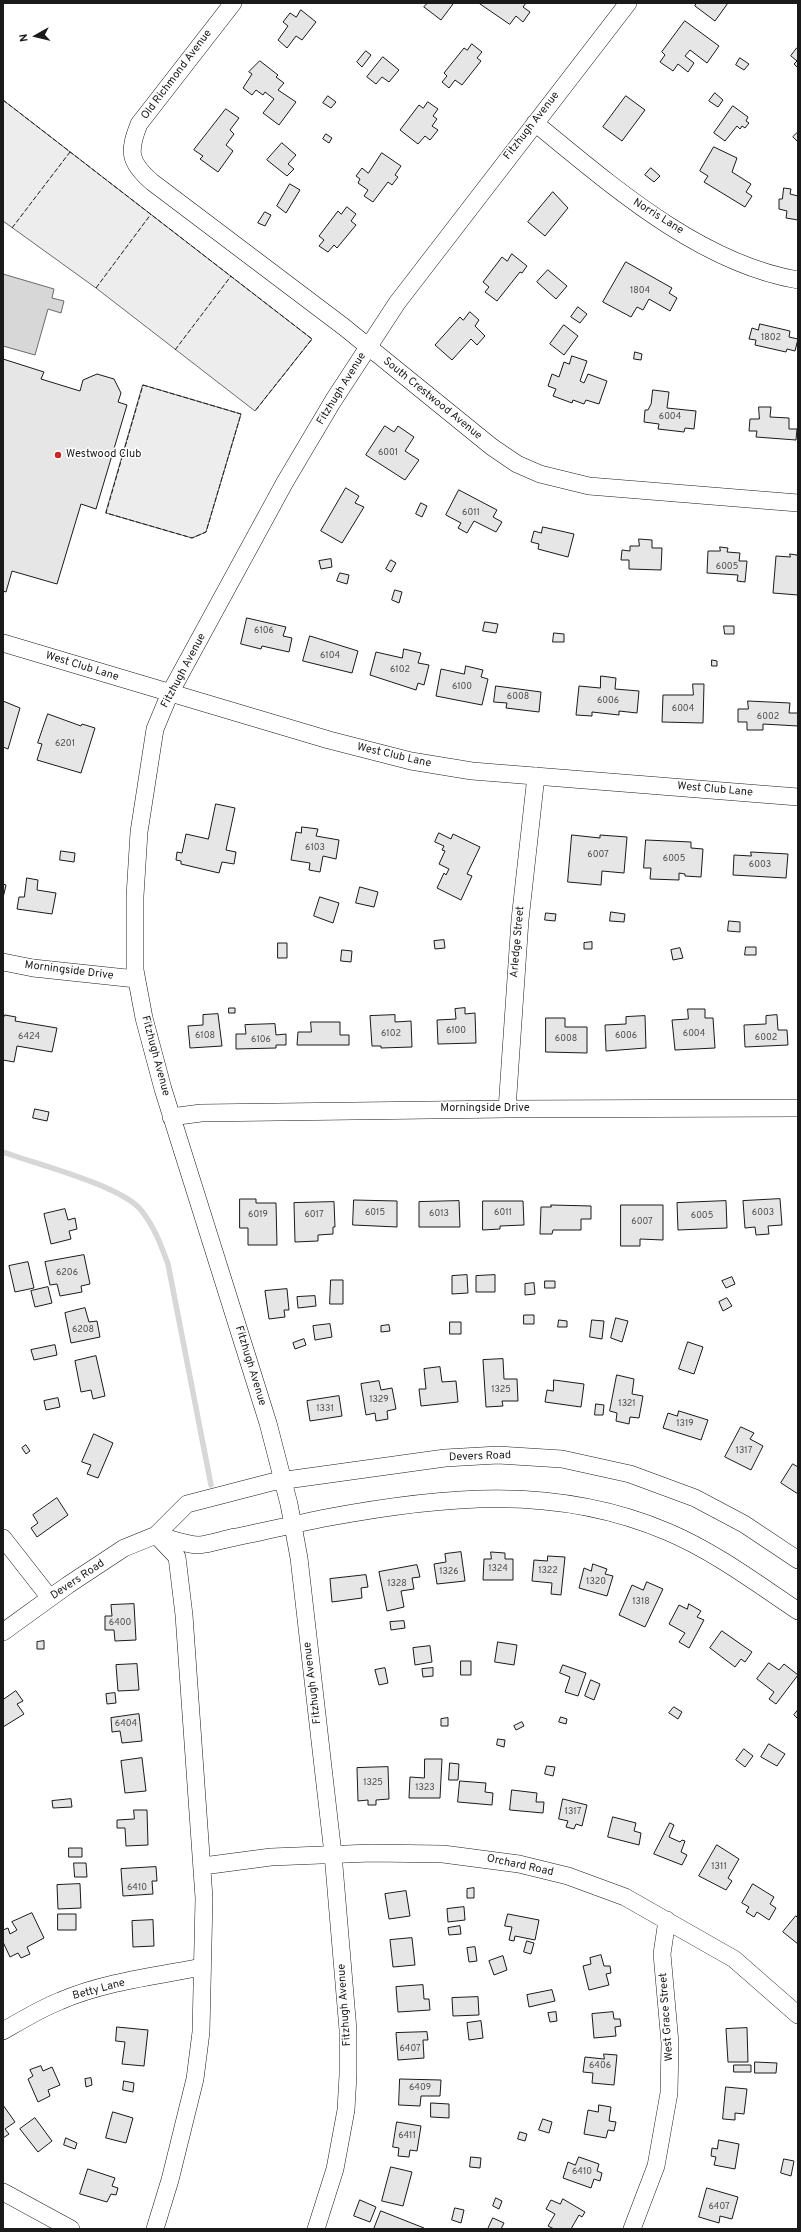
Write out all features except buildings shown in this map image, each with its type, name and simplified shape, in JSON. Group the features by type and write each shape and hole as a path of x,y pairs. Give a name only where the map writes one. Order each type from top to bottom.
{"street":[{"name":"Old Richmond Avenue","path":"131,151 132,144 140,124 233,3"},
{"name":"Fitzhugh Avenue","path":"316,2229 335,2169 346,2110 348,2030 333,1854 299,1558 293,1525 268,1423 171,1117 144,1018 136,979 135,896 139,832 155,729 170,693 284,482 397,303 628,3"},
{"name":"Norris Lane","path":"535,123 640,208 716,252 774,276 798,280"},
{"name":"South Crestwood Avenue","path":"131,151 134,163 139,171 152,182 368,348 492,447 517,464 540,474 589,486 798,503"},
{"name":"West Club Lane","path":"3,643 329,740 412,761 472,771 798,797"},
{"name":"Arledge Street","path":"507,1109 520,920 536,776"},
{"name":"Morningside Drive","path":"3,962 33,968 136,979"},
{"name":"Morningside Drive","path":"171,1117 201,1113 507,1109 798,1108"},
{"name":"Devers Road","path":"3,1632 124,1548 156,1536 187,1504 272,1482 283,1482 445,1458 498,1455 562,1459 606,1467 676,1490 744,1524 798,1560"},
{"path":"156,1536 198,1545 385,1508 459,1499 515,1498 555,1501 594,1508 631,1518 669,1533 720,1559 798,1611"},
{"path":"155,2229 170,2180 195,2079 201,2032 203,1866 184,1615 177,1557 156,1536"},
{"path":"3,1538 50,1598"},
{"name":"Orchard Road","path":"203,1866 271,1857 333,1854 443,1854 519,1864 568,1876 625,1897 734,1959 798,2015"},
{"name":"West Grace Street","path":"632,2229 656,2166 669,2093 670,2043 662,1954 667,1920"},
{"name":"Betty Lane","path":"3,2031 39,2010 61,2000 106,1986 202,1967"},
{"path":"3,2192 71,2229"}],"shaded area":[{"path":"3,100 312,339 255,411 96,288 3,221"},
{"path":"3,274 54,289 52,298 64,301 61,313 48,309 35,355 3,346"},
{"path":"143,385 241,414 206,532 192,538 106,513"}],"waterway":[{"path":"3,1152 76,1176 115,1192 141,1210 150,1223 168,1264 211,1485"}],"fence":[{"path":"3,100 312,339 255,411"},
{"path":"12,228 70,152"},
{"path":"96,288 151,214"},
{"path":"175,350 231,276"},
{"path":"143,385 241,414 206,532 192,538 106,513 143,385"}],"place":[{"name":"Westwood Club","path":"58,455"}]}
